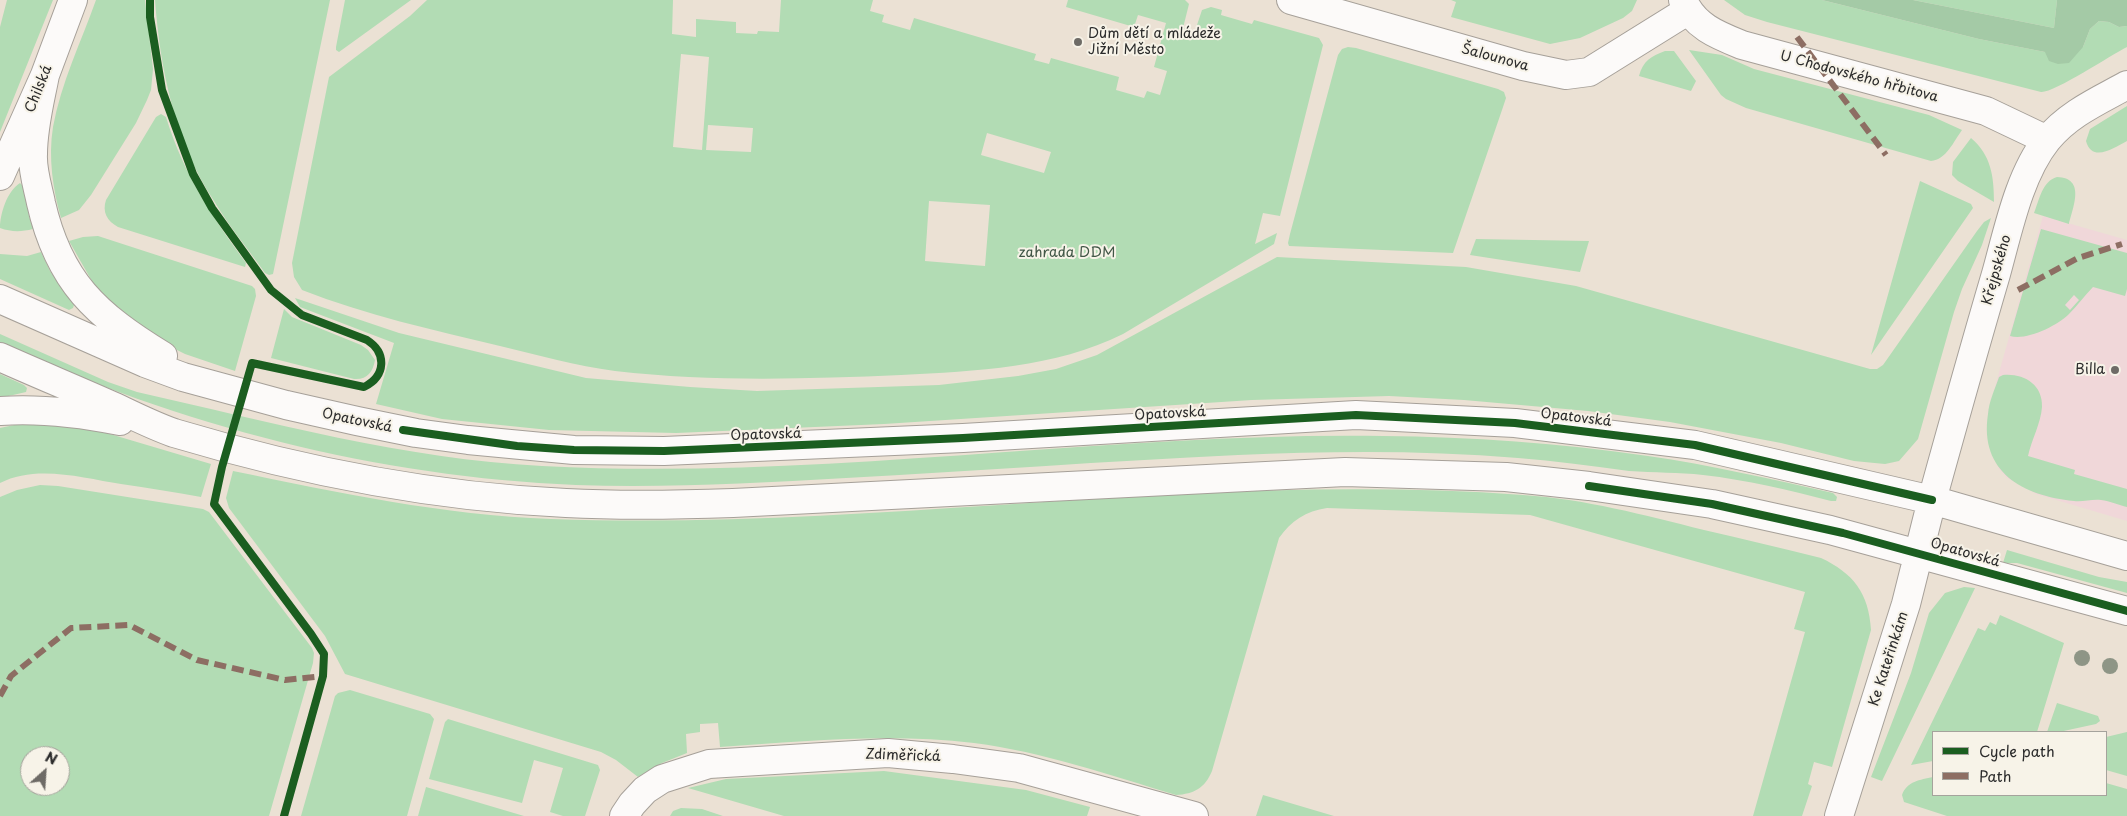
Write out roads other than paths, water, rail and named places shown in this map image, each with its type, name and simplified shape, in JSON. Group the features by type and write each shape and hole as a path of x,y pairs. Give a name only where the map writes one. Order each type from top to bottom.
{"main road":[{"name":"Chilská","path":"0,176 45,75 73,0"},
{"name":"Šalounova","path":"1291,0 1524,66 1566,75 1589,72 1685,6"},
{"name":"U Chodovského hřbitova","path":"1685,6 1701,26 1742,46 1986,111 2046,140"},
{"path":"45,75 34,132 33,156 48,230 63,265 86,298 126,333 173,363 229,390"},
{"name":"Křejpského","path":"1932,500 2013,214 2027,173 2046,140 2061,124 2076,113 2127,85"},
{"name":"Opatovská","path":"0,299 145,364 229,390 286,405 416,433 517,446 620,451 734,448 963,438 1356,415 1515,423 1694,445 1932,500 2127,556"},
{"name":"Opatovská","path":"0,357 172,432 268,458 400,486 581,504 647,505 733,503 1345,472 1506,477 1589,486 1712,504 1843,533 2127,611"},
{"path":"0,411 64,412 94,416 172,432"},
{"name":"Ke Kateřinkám","path":"1839,816 1906,604 1932,500"},
{"name":"Zdiměřická","path":"624,816 632,804 646,790 662,779 709,764 888,753 953,758 1018,768 1194,816"}],"place":[{"name":"Dům dětí a mládeže Jižní Město","path":"1078,42"},
{"name":"Billa","path":"2115,370"}],"park label":[{"name":"zahrada DDM","path":"1067,253"}]}
